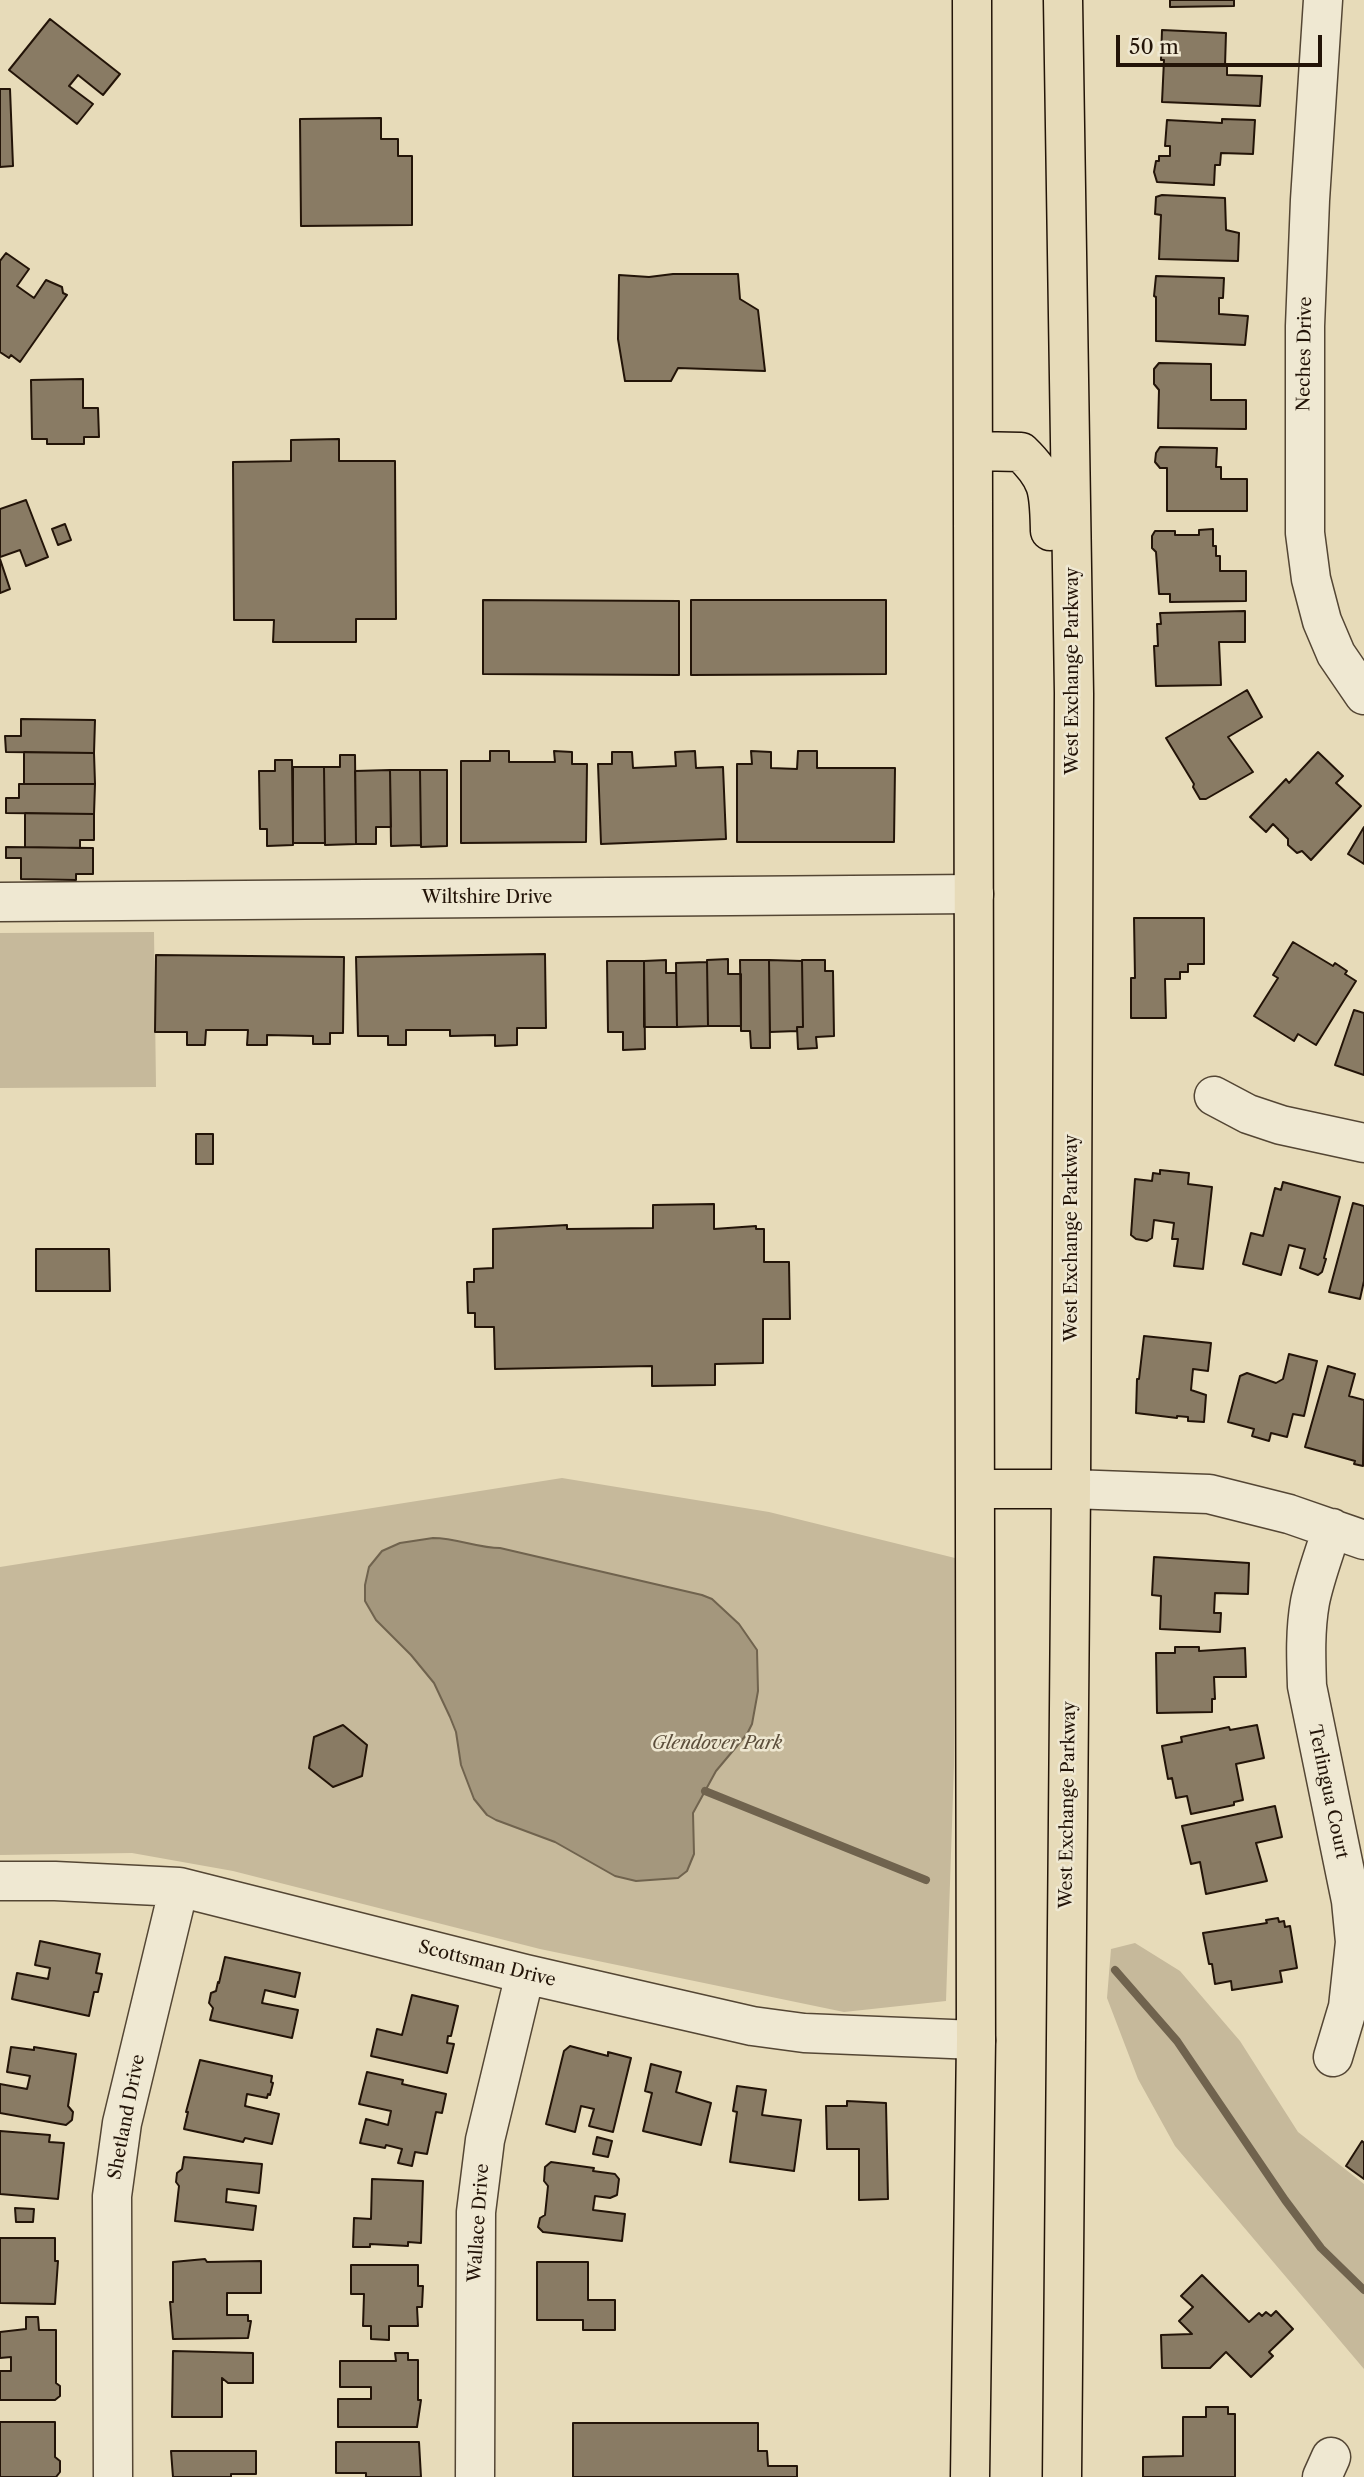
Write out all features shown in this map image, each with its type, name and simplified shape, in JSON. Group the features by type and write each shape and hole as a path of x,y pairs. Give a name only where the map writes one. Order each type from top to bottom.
{"main road":[{"path":"970,2477 976,2040 972,0"},
{"name":"West Exchange Parkway","path":"1062,2477 1074,765 1063,0"},
{"path":"973,451 1021,452 1041,471 1049,498 1055,696 1074,765"},
{"path":"976,1489 1071,1489"}],"street":[{"name":"Neches Drive","path":"1323,0 1305,326 1305,533 1311,579 1322,621 1336,654 1364,695"},
{"name":"Wiltshire Drive","path":"0,902 974,894"},
{"path":"1214,1096 1248,1114 1282,1125 1364,1143"},
{"path":"1071,1489 1209,1494 1348,1534"},
{"name":"Terlingua Court","path":"1333,2057 1348,2007 1355,1942 1351,1901 1307,1685 1306,1660 1310,1601 1348,1534"},
{"name":"Scottsman Drive","path":"0,1881 68,1881 179,1887 525,1974 752,2026 804,2033 976,2040"},
{"name":"Shetland Drive","path":"113,2477 112,2196 122,2123 179,1887"},
{"name":"Wallace Drive","path":"475,2477 476,2212 485,2140 525,1974"}],"green space":[{"path":"154,932 156,1087 0,1088 0,933"},
{"name":"Glendover Park","path":"562,1478 769,1512 955,1558 954,1765 946,2001 844,2012 540,1949 233,1871 132,1853 0,1855 0,1567"},
{"path":"1135,1943 1180,1971 1240,2041 1298,2132 1364,2184 1364,2369 1175,2146 1138,2079 1107,1998 1111,1949"}],"shaded area":[{"path":"433,1538 500,1548 702,1595 712,1599 739,1624 757,1650 758,1691 752,1724 747,1734 716,1771 693,1813 694,1854 687,1871 678,1878 636,1881 615,1876 555,1842 496,1820 487,1815 474,1799 461,1765 456,1732 434,1683 376,1620 365,1601 369,1567 382,1551 400,1543"}],"building":[{"path":"1170,0 1234,0 1234,6 1170,7"},
{"path":"50,19 120,74 103,95 78,75 69,86 93,104 77,124 9,70"},
{"path":"1162,30 1226,33 1227,75 1262,76 1260,106 1162,102"},
{"path":"0,89 10,89 13,166 0,167"},
{"path":"381,118 381,139 398,139 398,156 412,156 412,225 301,226 300,119"},
{"path":"1222,119 1255,120 1253,154 1221,153 1220,165 1215,165 1214,185 1157,182 1154,172 1156,161 1159,161 1159,156 1170,156 1170,146 1165,146 1167,120 1222,123"},
{"path":"1156,197 1225,198 1226,230 1239,233 1238,261 1159,259 1161,215 1155,214"},
{"path":"6,253 29,269 17,286 34,298 46,280 62,287 63,293 67,295 20,362 11,355 9,358 0,352 0,261"},
{"path":"673,274 738,274 740,299 758,310 765,371 678,368 671,381 625,381 618,339 619,275 649,277"},
{"path":"1156,276 1224,278 1223,298 1219,298 1219,314 1248,316 1245,345 1156,341"},
{"path":"1159,363 1211,364 1211,400 1246,400 1246,429 1158,428 1159,390 1154,384 1154,369"},
{"path":"83,379 83,408 98,408 99,437 84,437 84,444 47,444 47,439 32,439 31,380"},
{"path":"339,439 339,461 395,461 396,619 356,619 356,642 273,642 274,620 234,620 233,462 291,461 291,440"},
{"path":"1160,447 1217,448 1216,467 1221,467 1221,479 1247,479 1247,511 1167,511 1167,468 1160,468 1155,462"},
{"path":"26,500 48,557 26,566 20,550 0,557 0,509"},
{"path":"65,524 71,540 58,545 52,529"},
{"path":"1213,529 1213,546 1216,546 1216,556 1220,556 1220,571 1246,571 1246,601 1170,602 1170,594 1159,594 1152,536 1155,531 1175,531 1175,535 1199,535 1199,530"},
{"path":"0,559 10,589 0,593"},
{"path":"483,600 679,601 679,675 483,674"},
{"path":"691,600 886,600 886,674 691,675"},
{"path":"1245,611 1245,642 1219,642 1221,685 1156,686 1154,646 1158,646 1157,624 1161,624 1160,613"},
{"path":"1247,690 1262,717 1228,737 1253,772 1206,799 1200,799 1166,738"},
{"path":"21,719 95,720 94,753 6,752 5,736 21,736"},
{"path":"490,751 509,751 509,762 555,762 554,751 572,752 572,764 587,764 586,842 461,843 461,761 490,761"},
{"path":"695,751 696,768 723,767 726,839 601,844 598,764 612,764 612,752 632,752 633,768 676,766 675,752"},
{"path":"751,751 771,752 771,768 797,769 798,751 817,751 817,768 895,768 894,842 737,842 737,764 752,764"},
{"path":"24,752 94,753 95,784 24,784"},
{"path":"1318,752 1343,776 1336,783 1361,806 1311,860 1302,851 1297,853 1288,845 1288,839 1273,824 1266,832 1250,817 1286,779 1289,783"},
{"path":"340,755 355,755 356,844 325,845 324,767 340,767"},
{"path":"275,760 292,760 293,845 267,846 267,829 260,829 259,771 275,771"},
{"path":"293,767 324,767 325,843 293,843"},
{"path":"390,770 391,827 376,827 376,844 356,844 355,771"},
{"path":"390,770 420,770 421,845 391,846"},
{"path":"420,770 447,770 447,846 421,847"},
{"path":"19,784 95,784 94,814 6,813 6,798 19,798"},
{"path":"25,813 94,814 94,840 80,840 80,848 25,847"},
{"path":"1364,827 1364,864 1348,854"},
{"path":"6,847 93,848 93,874 76,874 76,880 21,879 21,858 6,858"},
{"path":"1134,918 1204,918 1204,964 1188,964 1188,972 1180,972 1180,979 1165,979 1166,1018 1131,1018 1131,978 1135,978"},
{"path":"1293,942 1333,966 1335,963 1356,981 1316,1045 1298,1034 1294,1041 1254,1016 1278,978 1273,975"},
{"path":"545,954 546,1028 517,1028 517,1045 495,1046 495,1035 450,1036 450,1030 406,1030 406,1045 388,1045 388,1036 358,1036 356,957"},
{"path":"156,955 344,957 343,1033 330,1033 330,1044 313,1044 313,1036 267,1035 267,1045 247,1045 248,1030 206,1030 205,1045 187,1045 187,1032 155,1032"},
{"path":"728,959 728,974 741,974 741,1026 708,1026 707,960"},
{"path":"666,960 666,973 676,973 677,1027 644,1027 644,961"},
{"path":"740,960 769,960 770,1048 751,1048 750,1031 741,1031"},
{"path":"769,960 802,961 803,1027 797,1027 797,1031 770,1032"},
{"path":"802,960 825,960 825,971 833,971 834,1036 816,1037 817,1048 798,1049 797,1027 803,1027"},
{"path":"607,961 644,961 645,1049 623,1050 623,1032 608,1032"},
{"path":"707,962 708,1026 677,1027 676,963"},
{"path":"1354,1010 1364,1013 1364,1075 1335,1065"},
{"path":"196,1134 213,1134 213,1164 196,1164"},
{"path":"1160,1170 1189,1173 1188,1184 1212,1187 1203,1269 1174,1266 1178,1239 1172,1239 1174,1223 1154,1220 1152,1238 1147,1241 1131,1235 1135,1179 1152,1181 1153,1173 1160,1174"},
{"path":"1283,1182 1340,1197 1324,1258 1326,1259 1322,1272 1318,1275 1300,1268 1305,1249 1289,1245 1281,1275 1243,1264 1251,1233 1263,1236 1275,1188 1281,1190"},
{"path":"1353,1203 1364,1206 1364,1281 1360,1299 1329,1292"},
{"path":"714,1204 714,1229 756,1226 756,1229 764,1229 764,1262 789,1262 790,1319 763,1319 763,1363 715,1364 715,1385 652,1386 652,1366 495,1369 494,1327 475,1327 475,1313 468,1313 467,1282 474,1282 474,1269 493,1268 493,1229 567,1225 567,1229 653,1228 653,1205"},
{"path":"36,1249 109,1249 110,1291 36,1291"},
{"path":"1144,1336 1211,1343 1208,1371 1193,1369 1191,1390 1206,1395 1204,1422 1188,1421 1188,1417 1136,1413 1137,1379"},
{"path":"1289,1354 1317,1361 1304,1416 1293,1414 1287,1437 1271,1433 1269,1441 1252,1436 1254,1429 1228,1422 1240,1376 1247,1373 1276,1383 1283,1379"},
{"path":"1328,1366 1355,1374 1349,1396 1364,1400 1363,1466 1354,1464 1355,1461 1305,1447"},
{"path":"1154,1557 1249,1563 1248,1594 1215,1593 1214,1613 1221,1613 1220,1632 1160,1629 1161,1596 1152,1595"},
{"path":"1175,1647 1199,1647 1199,1651 1245,1648 1246,1677 1214,1677 1215,1699 1212,1699 1212,1712 1157,1713 1156,1653 1175,1653"},
{"path":"343,1725 367,1745 362,1776 333,1787 309,1768 314,1737"},
{"path":"1257,1725 1264,1758 1236,1764 1243,1800 1234,1802 1234,1805 1191,1814 1187,1796 1176,1798 1172,1778 1168,1779 1162,1746 1182,1742 1181,1737 1229,1727 1230,1730"},
{"path":"1275,1806 1282,1837 1256,1843 1267,1881 1206,1894 1200,1862 1191,1864 1182,1826"},
{"path":"1278,1918 1279,1922 1284,1921 1285,1927 1290,1926 1297,1968 1280,1971 1282,1982 1232,1990 1231,1981 1215,1984 1203,1933 1267,1923 1266,1920"},
{"path":"40,1941 100,1954 96,1973 102,1974 98,1992 94,1992 89,2016 12,1999 17,1973 48,1979 50,1968 35,1965"},
{"path":"225,1957 300,1973 295,1997 265,1990 262,2003 298,2010 292,2038 210,2020 213,2008 209,2003 211,1993 216,1991"},
{"path":"412,1995 458,2006 451,2036 448,2036 447,2043 454,2044 447,2073 371,2056 377,2029 402,2035"},
{"path":"570,2046 608,2056 608,2052 631,2058 613,2132 589,2126 594,2109 581,2106 575,2132 546,2124 564,2051"},
{"path":"11,2047 34,2050 34,2047 76,2054 68,2106 73,2112 72,2120 66,2125 0,2113 0,2084 27,2089 30,2076 7,2072"},
{"path":"200,2060 272,2076 270,2095 268,2094 267,2098 247,2094 245,2106 279,2114 272,2144 245,2138 243,2142 184,2129"},
{"path":"651,2064 681,2072 676,2092 711,2103 701,2145 643,2131 652,2093 645,2091"},
{"path":"367,2072 403,2080 402,2084 446,2094 442,2113 436,2112 427,2154 415,2152 412,2166 398,2163 402,2149 360,2143 366,2119 388,2125 391,2111 359,2104"},
{"path":"737,2086 766,2090 762,2115 801,2120 794,2171 730,2162 737,2112 733,2111"},
{"path":"847,2101 886,2103 888,2199 859,2200 859,2149 827,2149 826,2106 847,2106"},
{"path":"0,2131 50,2135 49,2142 64,2143 58,2199 0,2194"},
{"path":"597,2137 612,2141 608,2157 593,2154"},
{"path":"1362,2141 1364,2143 1364,2179 1346,2166"},
{"path":"184,2157 262,2164 259,2193 227,2189 226,2202 256,2206 253,2230 175,2221 179,2186 176,2182 177,2173 182,2169"},
{"path":"551,2162 615,2174 619,2179 617,2195 610,2198 595,2196 593,2210 625,2214 622,2241 543,2232 538,2227 540,2218 545,2215 548,2186 544,2181 545,2167"},
{"path":"372,2179 423,2181 421,2243 408,2242 408,2246 370,2244 370,2247 353,2247 354,2218 371,2219"},
{"path":"15,2208 34,2209 33,2222 16,2222"},
{"path":"0,2238 55,2238 55,2261 58,2261 55,2304 0,2303"},
{"path":"205,2259 207,2262 261,2261 261,2293 227,2293 227,2315 248,2315 248,2321 251,2321 248,2338 173,2339 170,2302 173,2302 173,2262"},
{"path":"537,2262 588,2262 588,2300 615,2300 615,2330 583,2330 583,2320 537,2320"},
{"path":"351,2265 418,2265 418,2286 423,2286 422,2307 417,2307 418,2326 389,2326 389,2340 371,2339 371,2326 363,2326 364,2294 351,2294"},
{"path":"1202,2275 1249,2322 1259,2313 1262,2316 1266,2312 1271,2316 1276,2311 1293,2329 1269,2352 1273,2356 1251,2377 1226,2352 1210,2368 1162,2368 1161,2335 1192,2334 1179,2321 1193,2307 1181,2296"},
{"path":"26,2317 38,2317 39,2330 56,2330 56,2383 60,2386 60,2396 55,2400 0,2400 0,2371 11,2371 11,2357 0,2358 0,2332 26,2329"},
{"path":"173,2351 253,2353 253,2383 228,2383 222,2378 222,2417 172,2417"},
{"path":"395,2353 408,2353 408,2360 418,2360 418,2400 421,2400 417,2427 338,2427 338,2399 371,2399 371,2387 340,2387 340,2361 396,2361"},
{"path":"1206,2407 1228,2407 1228,2414 1235,2414 1235,2477 1143,2477 1143,2457 1183,2456 1183,2417 1206,2417"},
{"path":"0,2422 55,2422 55,2457 60,2461 60,2472 56,2477 0,2477"},
{"path":"573,2423 758,2423 758,2451 767,2451 768,2466 797,2466 797,2477 573,2477"},
{"path":"336,2442 419,2442 421,2477 366,2477 366,2473 336,2473"},
{"path":"171,2451 256,2451 256,2474 173,2477"}],"waterway":[{"path":"705,1791 926,1880"},
{"path":"1115,1970 1177,2041 1285,2200 1321,2248 1364,2290"}]}
